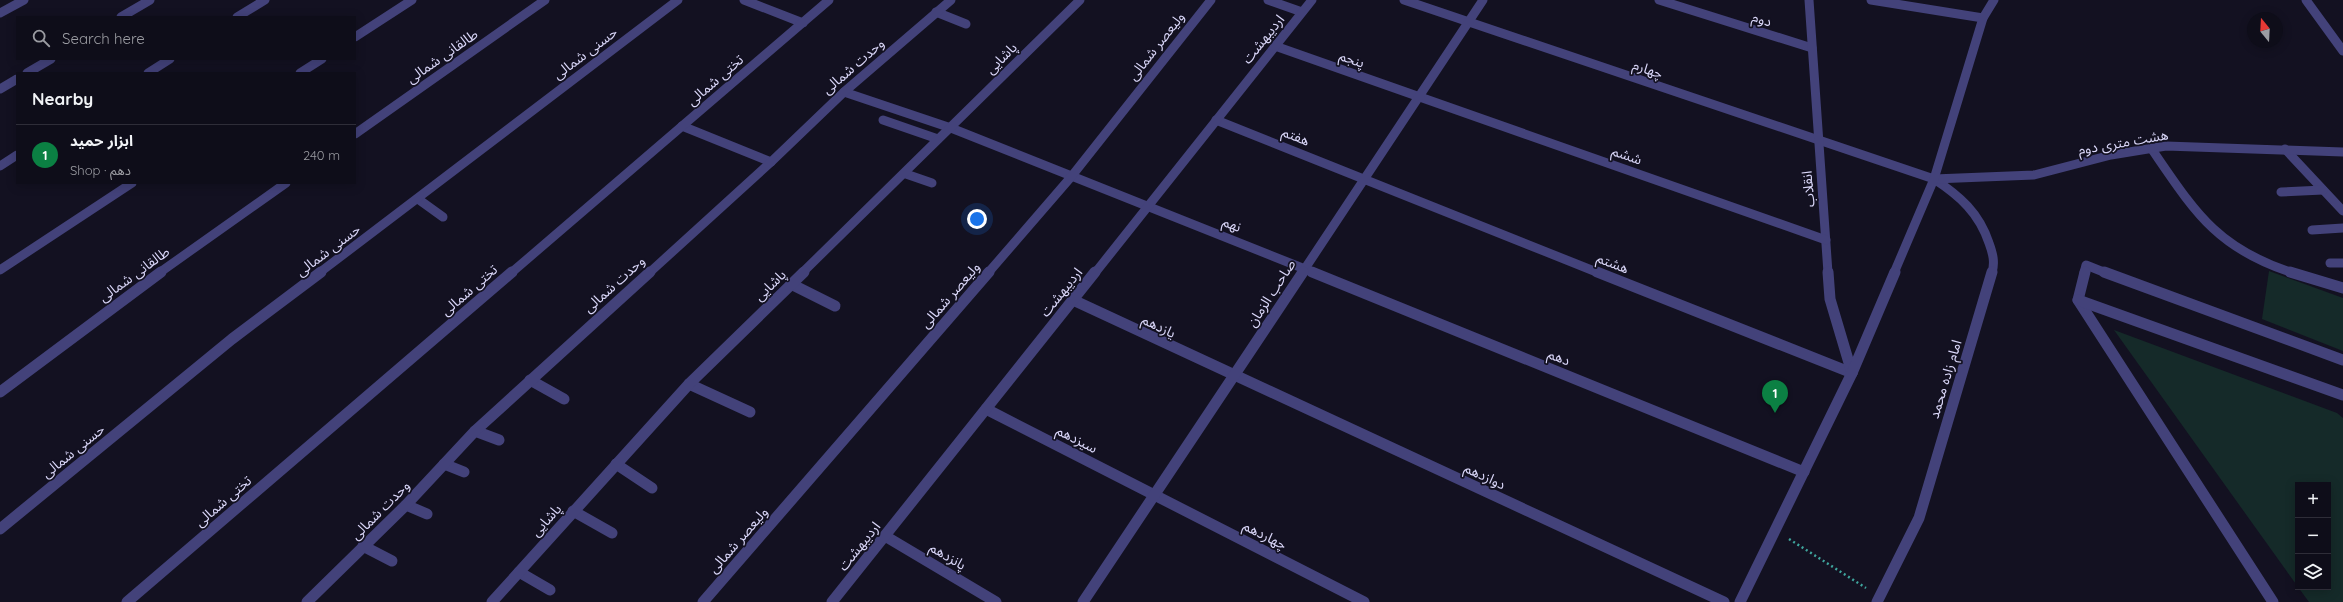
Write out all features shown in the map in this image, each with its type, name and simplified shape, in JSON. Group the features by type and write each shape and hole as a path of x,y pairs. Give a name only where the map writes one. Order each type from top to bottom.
{"street":[{"path":"0,13 24,0"},
{"path":"123,16 150,0"},
{"path":"240,16 265,0"},
{"path":"356,36 412,0"},
{"name":"طالقانی شمالی","path":"356,133 545,0"},
{"name":"حسنی شمالی","path":"0,529 232,339 678,0"},
{"path":"744,0 803,23"},
{"name":"تختی شمالی","path":"126,602 830,0"},
{"name":"وحدت شمالی","path":"307,602 406,505 475,431 771,162 844,92 951,0"},
{"name":"پاشایی","path":"492,602 689,384 906,174 938,139 1080,0"},
{"name":"ولیعصر شمالی","path":"703,602 1071,177 1211,0"},
{"path":"1268,0 1302,12"},
{"name":"اردیبهشت","path":"832,602 1312,0"},
{"name":"چهارم","path":"1404,0 1934,179"},
{"name":"صاحب الزمان","path":"1083,602 1483,0"},
{"name":"دوم","path":"1659,0 1812,48"},
{"name":"انقلاب","path":"1809,0 1830,299 1852,373"},
{"path":"1871,0 1983,18"},
{"path":"1740,602 1852,373 1934,179 1983,18 1994,0"},
{"path":"2306,0 2343,51"},
{"path":"936,12 966,24"},
{"name":"پنجم","path":"1276,46 1419,96"},
{"path":"29,72 49,60"},
{"path":"150,72 168,60"},
{"path":"302,72 320,60"},
{"path":"0,89 16,80"},
{"name":"نهم","path":"844,92 950,128 1071,177 1149,205 1304,269"},
{"name":"ششم","path":"1419,96 1826,240"},
{"path":"883,120 938,139"},
{"name":"هفتم","path":"1216,120 1364,178"},
{"path":"682,126 771,162"},
{"name":"هشت متری دوم","path":"1934,179 2034,175 2111,155 2166,146 2343,152"},
{"path":"2151,148 2198,214 2231,244 2260,260 2343,288"},
{"path":"2285,149 2343,212"},
{"path":"0,166 16,156"},
{"path":"906,174 932,183"},
{"name":"هشتم","path":"1364,178 1852,373"},
{"name":"امام زاده محمد","path":"1879,599 1919,518 1995,263 1987,232 1971,209 1958,195 1934,179"},
{"path":"0,270 130,184"},
{"name":"طالقانی شمالی","path":"0,392 116,303 285,184"},
{"path":"2281,192 2322,190"},
{"path":"418,199 443,217"},
{"path":"2312,230 2343,228"},
{"path":"2330,263 2343,263"},
{"path":"2273,602 2078,300 2086,265 2343,360"},
{"name":"دهم","path":"1304,269 1804,472"},
{"path":"791,284 834,306"},
{"name":"یازدهم","path":"1073,300 1233,376"},
{"path":"2078,300 2343,395"},
{"name":"دوازدهم","path":"1233,376 1724,602"},
{"path":"530,380 564,399"},
{"path":"689,384 750,412"},
{"name":"سیزدهم","path":"986,409 1154,496"},
{"path":"475,431 499,440"},
{"path":"444,464 464,472"},
{"path":"616,464 652,488"},
{"name":"چهاردهم","path":"1154,496 1364,602"},
{"path":"406,505 427,514"},
{"path":"573,511 612,533"},
{"name":"پانزدهم","path":"885,536 996,602"},
{"path":"363,546 392,561"},
{"path":"519,572 550,590"}],"path":[{"path":"1775,530 1879,599"}],"green space":[{"path":"2269,271 2343,298 2343,351 2262,319"},
{"path":"2114,330 2337,413 2343,418 2343,602 2309,602 2300,590 2331,590 2331,482 2295,482 2295,583"}],"place":[{"name":"ابزار حمید","path":"1775,413"}]}
